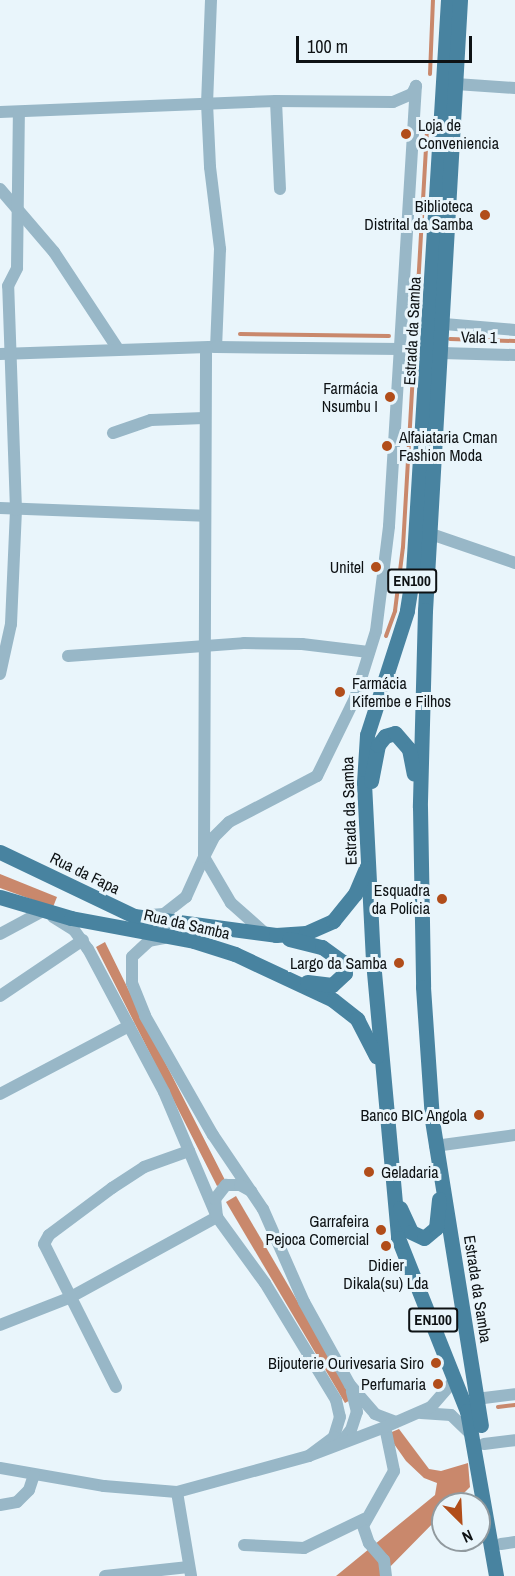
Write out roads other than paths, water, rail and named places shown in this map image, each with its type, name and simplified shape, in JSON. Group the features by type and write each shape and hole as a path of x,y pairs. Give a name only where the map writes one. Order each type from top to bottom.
{"main road":[{"name":"Estrada da Samba","path":"448,0 413,572 407,611 367,735 365,807 383,1081 392,1184 403,1256 453,1368 480,1448"},
{"name":"Estrada da Samba","path":"460,0 431,534 420,807 423,987 435,1146 476,1399 496,1576"},
{"path":"365,807 378,745 385,736 395,733 409,749 420,807"},
{"name":"Rua da Fapa","path":"0,852 123,911 172,923 266,934 306,933 333,921 356,894 368,860"},
{"name":"Rua da Samba","path":"0,897 34,909 92,923 213,945 269,969 333,1000 357,1019 374,1047 383,1081"},
{"path":"266,934 333,952 343,962 345,973 326,986 269,969"},
{"path":"392,1184 411,1232 424,1238 436,1228 440,1175"},
{"name":"Estrada da Samba","path":"487,1489 508,1543 506,1576"}],"street":[{"path":"123,911 150,915 176,906 194,884 204,857 204,418 219,237 210,167 207,103 211,0"},
{"path":"456,84 515,88"},
{"name":"Estrada da Samba","path":"204,857 214,837 229,822 316,776 355,698 369,652 385,567 401,349 416,86 412,94 393,102"},
{"path":"276,100 280,189"},
{"path":"0,112 276,100 393,102 409,116 414,127"},
{"path":"0,674 11,624 16,510 5,353 4,285 17,268 19,112"},
{"path":"0,189 83,292 118,349"},
{"name":"Vala 1","path":"444,324 515,330"},
{"path":"5,353 211,347 401,349"},
{"name":"Vala 1","path":"442,353 515,355"},
{"path":"113,433 151,420 204,418"},
{"path":"0,508 204,516"},
{"path":"431,534 515,563"},
{"path":"68,656 203,644 302,644 369,652"},
{"path":"204,857 231,903 266,934"},
{"path":"0,934 34,909 61,921 82,940 129,1026 189,1151 217,1217 265,1283 336,1400 340,1416 334,1437 309,1456"},
{"path":"177,938 156,938 135,950 131,966 132,983 145,1016 178,1076 254,1193 304,1302 350,1385 375,1414 390,1425 394,1471 364,1519 304,1548 244,1545"},
{"path":"0,996 82,940"},
{"path":"0,1094 129,1026"},
{"path":"435,1146 515,1135"},
{"path":"116,1387 44,1248 49,1235 144,1167 189,1151"},
{"path":"217,1217 215,1199 221,1189 240,1185 254,1193"},
{"path":"0,1325 69,1298 217,1217"},
{"path":"0,1468 141,1491 177,1492 309,1456 417,1413 444,1396 453,1382 453,1368"},
{"path":"336,1445 345,1438 356,1420 357,1413 350,1385"},
{"path":"476,1399 515,1394"},
{"path":"417,1413 452,1415 480,1448 515,1440"},
{"path":"0,1505 17,1502 29,1490 34,1475"},
{"path":"105,1576 190,1572 177,1492"},
{"path":"364,1519 386,1574"}],"waterway":[{"path":"430,74 433,0"},
{"path":"386,636 395,611 403,547 427,129"},
{"path":"240,334 389,336"},
{"path":"450,339 515,341"},
{"path":"498,1407 515,1405"}],"place":[{"name":"Loja de Conveniencia","path":"406,134"},
{"name":"Biblioteca Distrital da Samba","path":"485,215"},
{"name":"Farmácia Nsumbu I","path":"390,397"},
{"name":"Alfaiataria Cman Fashion Moda","path":"387,446"},
{"name":"Unitel","path":"376,567"},
{"name":"Farmácia Kifembe e Filhos","path":"340,692"},
{"name":"Esquadra da Polícia","path":"442,899"},
{"name":"Largo da Samba","path":"399,963"},
{"name":"Banco BIC Angola","path":"479,1115"},
{"name":"Geladaria","path":"369,1172"},
{"name":"Garrafeira Pejoca Comercial","path":"381,1230"},
{"name":"Didier Dikala(su) Lda","path":"386,1246"},
{"name":"Bijouterie Ourivesaria Siro","path":"436,1363"},
{"name":"Perfumaria","path":"438,1384"}]}
